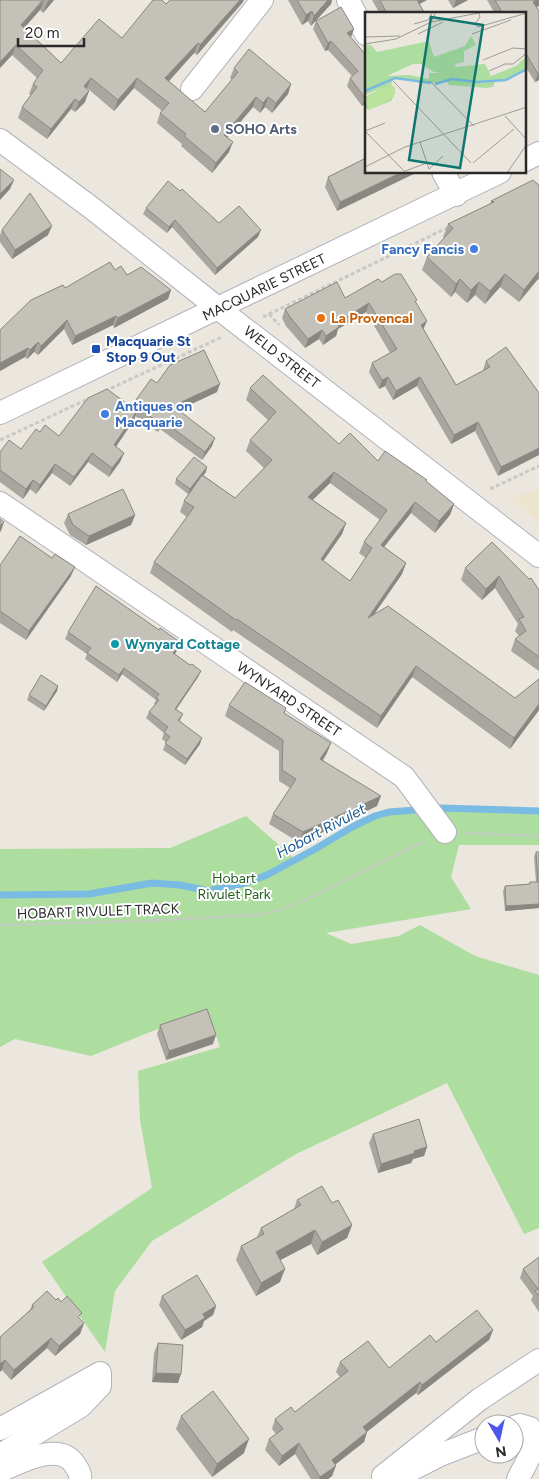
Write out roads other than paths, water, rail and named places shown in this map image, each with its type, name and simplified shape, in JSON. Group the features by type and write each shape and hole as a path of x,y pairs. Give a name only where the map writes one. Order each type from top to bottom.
{"street":[{"path":"192,89 262,0"},
{"path":"348,0 365,32"},
{"name":"WELD STREET","path":"0,140 94,209 219,309 539,556"},
{"path":"526,160 539,153"},
{"path":"444,174 456,195"},
{"name":"MACQUARIE STREET","path":"0,413 496,174"},
{"name":"WYNYARD STREET","path":"0,503 404,777 442,828"},
{"path":"379,1478 480,1399 539,1360"},
{"path":"0,1428 100,1374 100,1386 81,1406 0,1455"},
{"path":"518,1479 532,1450 535,1438 528,1424"},
{"path":"379,1478 402,1474 440,1454 474,1442"},
{"path":"0,1471 33,1457 53,1453 72,1459 81,1475 80,1479"}],"waterway":[{"name":"Hobart Rivulet","path":"0,895 89,894 152,883 180,885 209,891 245,883 267,875 354,826 389,812 441,808 539,811"}],"place":[{"name":"SOHO Arts","path":"215,129"},
{"name":"Fancy Fancis","path":"474,249"},
{"name":"La Provencal","path":"321,318"},
{"name":"Macquarie St Stop 9 Out","path":"96,349"},
{"name":"Antiques on Macquarie","path":"105,414"},
{"name":"Wynyard Cottage","path":"115,644"}],"park label":[{"name":"Hobart Rivulet Park","path":"234,886"}]}
